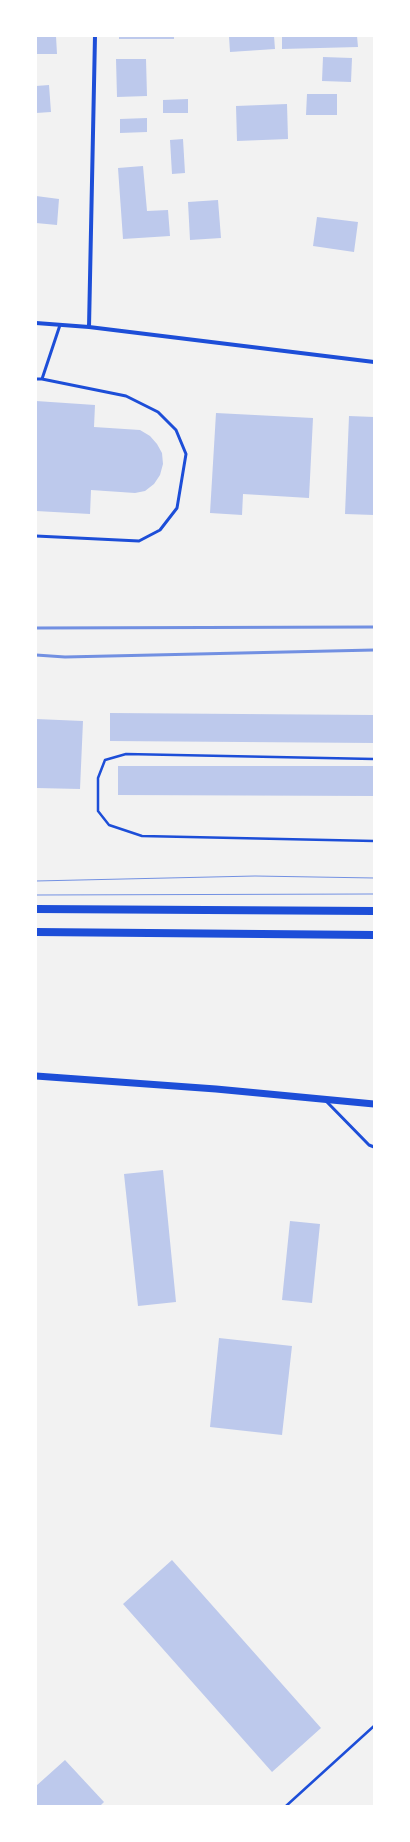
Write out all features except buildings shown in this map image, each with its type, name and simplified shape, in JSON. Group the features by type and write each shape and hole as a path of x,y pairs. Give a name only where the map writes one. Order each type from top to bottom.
{"main road":[{"path":"36,909 374,911"},
{"path":"36,932 374,935"}],"street":[{"path":"89,327 95,36"},
{"path":"36,323 89,327 374,362"},
{"path":"36,1076 216,1089 374,1104"}],"lane":[{"path":"42,379 60,325"},
{"path":"36,379 126,396 158,412 176,430 186,454 177,508 160,530 139,541 36,536"},
{"path":"324,1099 369,1145 374,1147"}],"path":[{"path":"374,759 126,754 105,760 98,778 98,811 109,825 142,836 374,840"},
{"path":"286,1806 374,1726"}],"tram line":[{"path":"36,881 255,876 374,878"},
{"path":"36,895 374,894"}],"railway":[{"path":"36,628 374,627"},
{"path":"36,655 65,657 374,650"}]}
